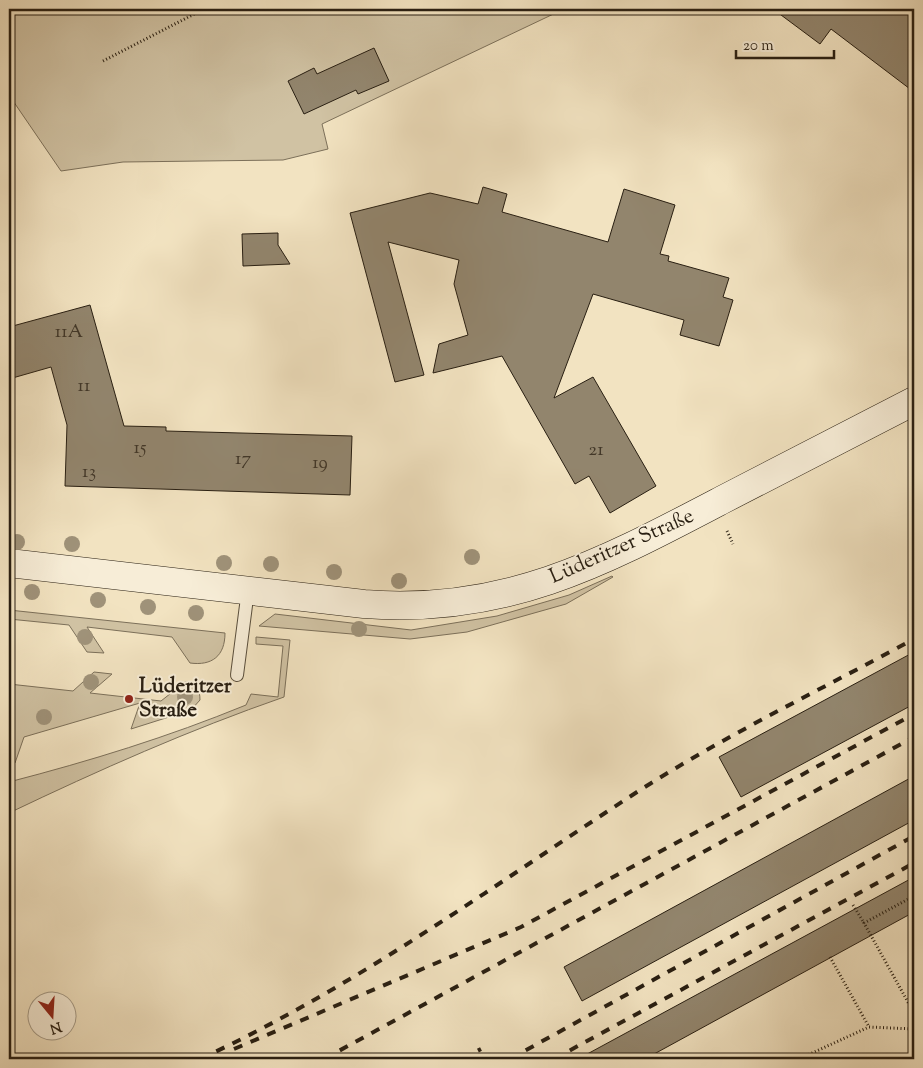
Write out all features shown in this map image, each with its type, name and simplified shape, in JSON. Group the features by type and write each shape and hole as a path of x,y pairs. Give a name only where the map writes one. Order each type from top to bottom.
{"main road":[{"name":"Lüderitzer Straße","path":"9,563 397,607 470,602 538,585 603,560 914,401"}],"lane":[{"path":"237,675 248,590"}],"path":[{"path":"103,61 204,9"},
{"path":"726,528 733,544"},
{"path":"864,923 914,896"},
{"path":"853,905 914,1013"},
{"path":"830,957 869,1027"},
{"path":"798,1059 869,1027 914,1029"}],"shaded area":[{"path":"9,9 564,9 322,124 328,149 283,160 123,162 61,171 9,95"},
{"path":"612,576 566,604 467,632 410,639 259,626 275,614 411,630 497,616 569,595"},
{"path":"9,610 225,633 223,648 216,658 211,661 198,664 190,663 172,637 87,627 104,653 87,652 69,625 9,619"},
{"path":"256,637 290,640 284,697 145,751 9,813 9,782 99,757 187,728 246,705 251,694 278,697 283,646 256,644"},
{"path":"94,672 112,674 90,693 161,701 185,682 197,687 200,700 191,710 131,729 140,703 24,737 15,763 9,765 9,684 73,691"}],"building":[{"path":"773,9 914,9 914,92 831,29 820,44"},
{"path":"374,48 389,81 358,94 356,90 304,114 288,81 314,68 317,74"},
{"path":"483,187 507,194 502,212 608,242 624,189 675,205 660,254 669,256 668,261 729,278 723,297 733,300 719,346 680,335 684,320 593,294 554,398 593,377 656,486 610,513 589,476 575,484 502,356 433,373 439,344 468,335 454,284 459,260 388,242 424,375 395,382 350,213 430,193 478,204"},
{"path":"278,233 278,245 290,264 243,266 242,234"},
{"path":"90,305 124,426 166,427 166,431 352,436 350,495 65,486 67,425 51,367 9,379 9,327"},
{"path":"914,652 914,704 741,797 719,757"},
{"path":"914,776 914,820 582,1001 564,967"},
{"path":"914,877 914,912 645,1059 578,1059"}],"railway":[{"path":"200,1059 258,1031 369,967 671,771 739,732 914,639"},
{"path":"234,1049 521,927 914,714"},
{"path":"324,1059 914,737"},
{"path":"510,1059 914,836"},
{"path":"554,1059 914,863"},
{"path":"462,1059 481,1049"}],"place":[{"name":"Lüderitzer Straße","path":"129,699"}]}
